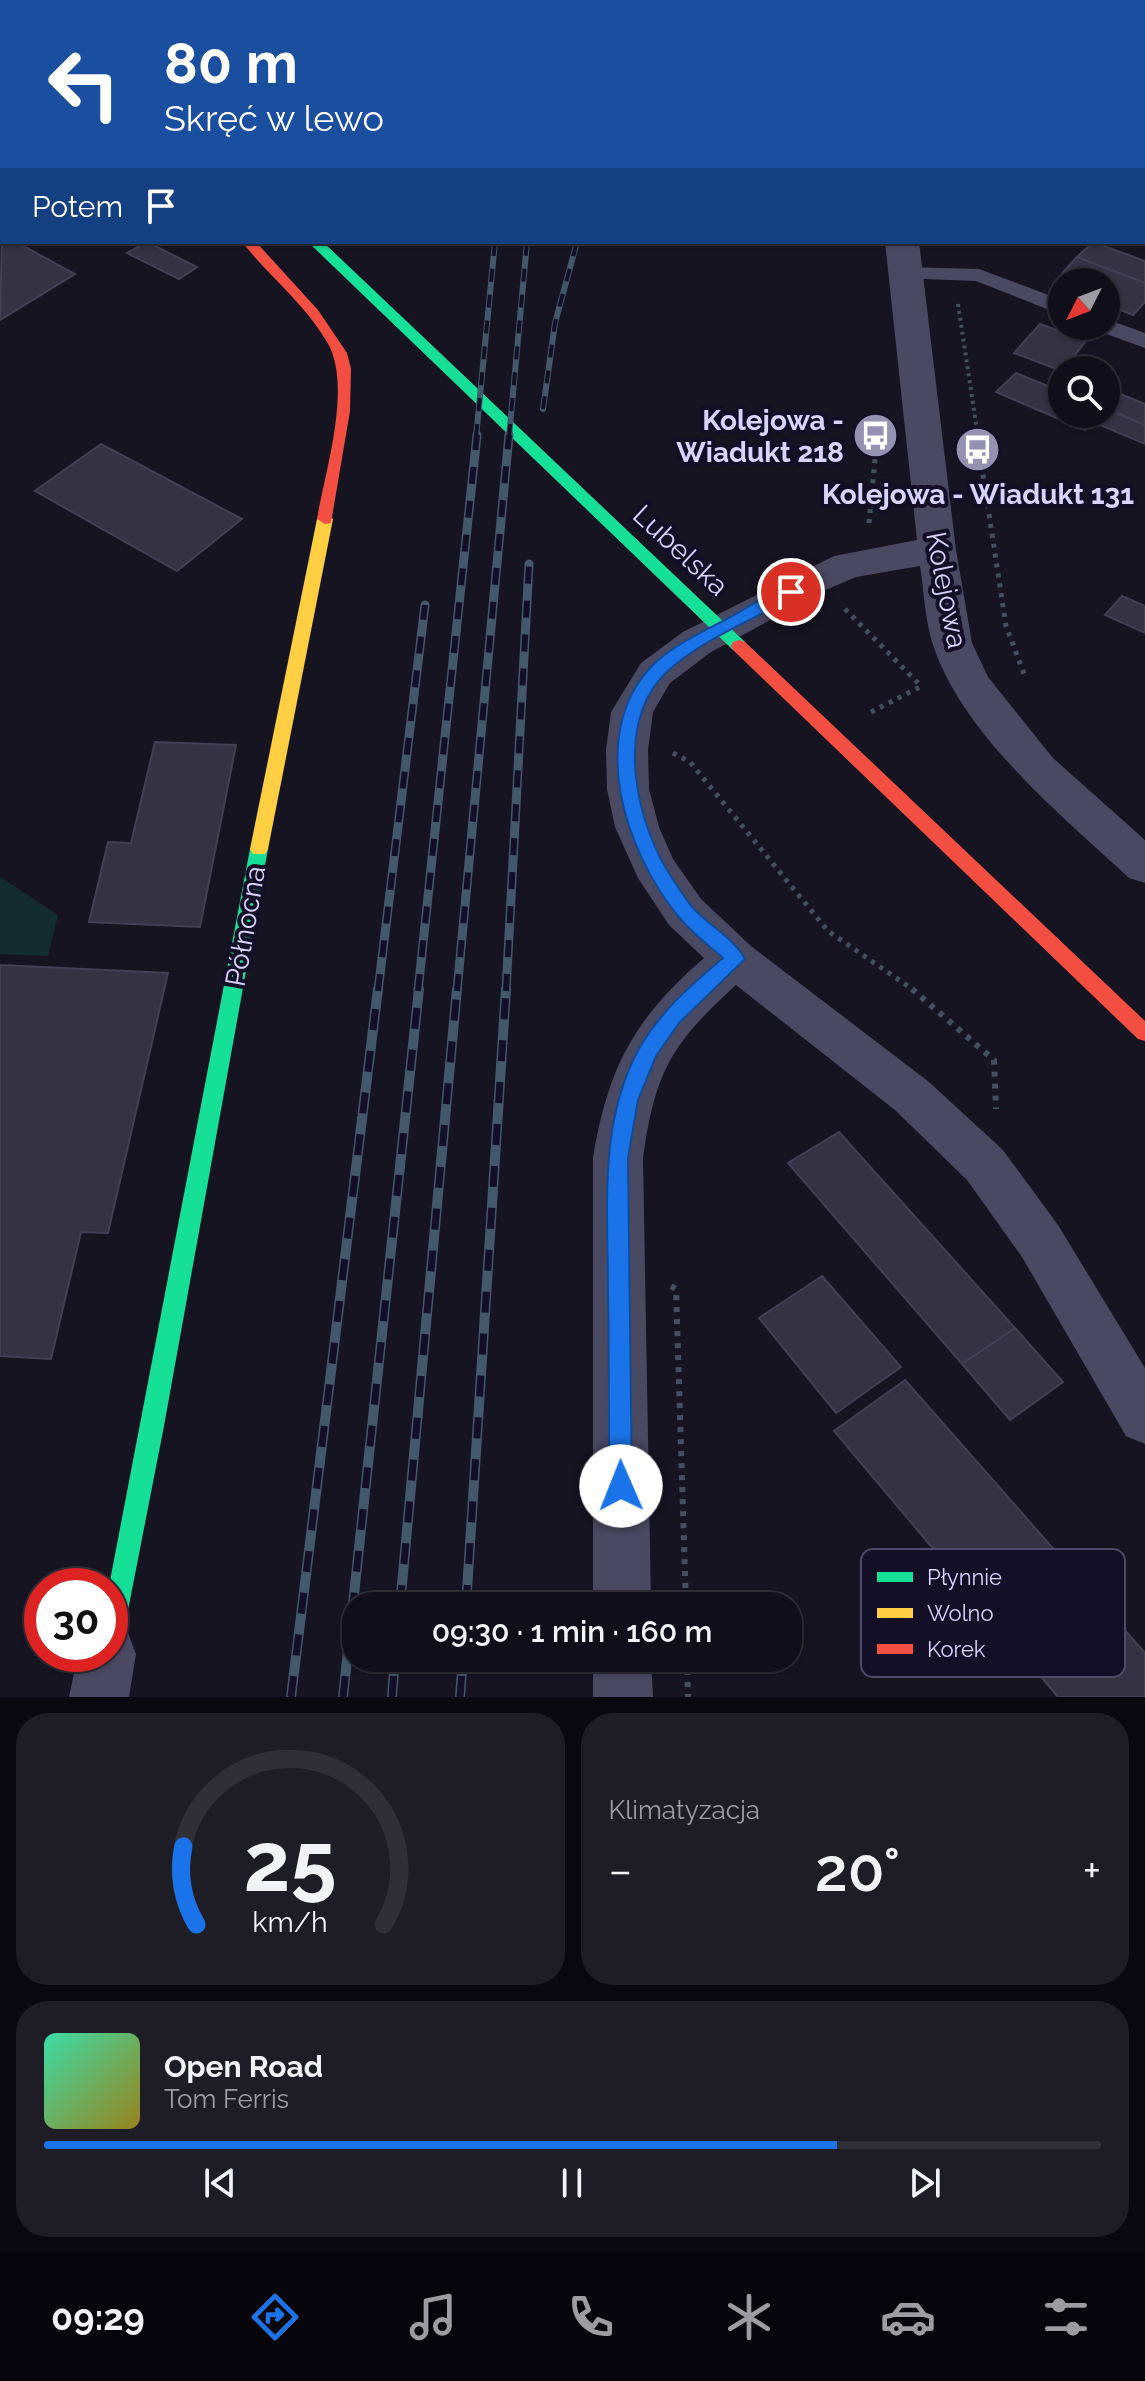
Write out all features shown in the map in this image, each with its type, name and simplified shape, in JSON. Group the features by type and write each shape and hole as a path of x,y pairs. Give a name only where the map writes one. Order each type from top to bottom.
{"street":[{"name":"Północna","path":"125,1568 287,697 322,537 346,385 340,352 325,330 251,244"},
{"name":"Lubelska","path":"317,244 1145,1033"},
{"name":"Kolejowa","path":"904,258 937,550 952,643 970,684 1038,769 1145,866"},
{"path":"937,550 848,565 697,642 655,673 632,712 627,750 628,789 637,827 654,866 685,912 735,959 912,1096 985,1165 1040,1241 1145,1418"},
{"path":"622,1592 618,1158 628,1100 648,1052 692,995 735,959"},
{"path":"99,1697 104,1672"},
{"path":"622,1672 623,1697"}],"lane":[{"path":"904,258 954,274 979,275 1048,302"},
{"path":"1120,331 1145,341"}],"path":[{"path":"954,274 1006,626 1031,688"},
{"path":"858,529 871,522 876,449"},
{"path":"814,580 920,687 934,691"},
{"path":"860,718 920,687"},
{"path":"627,750 660,750 681,755 690,762 828,931 919,994 994,1060 996,1123"},
{"path":"663,1279 676,1289 686,1592"},
{"path":"687,1672 688,1697"}],"green space":[{"path":"0,877 58,915 48,956 0,954"}],"building":[{"path":"2,244 20,244 75,274 0,320"},
{"path":"143,244 151,244 197,267 179,279 127,253"},
{"path":"1091,244 1098,244 1145,261 1145,283 1120,273 1120,268 1106,268 1077,257"},
{"path":"1077,257 1106,268 1067,268"},
{"path":"1120,273 1145,283 1145,302 1133,315 1120,310"},
{"path":"1040,324 1048,327 1048,340 1086,341 1074,356 1048,356 1048,366 1014,353"},
{"path":"1016,373 1048,386 1048,414 996,392"},
{"path":"1120,394 1145,404 1145,425 1120,415"},
{"path":"1120,414 1145,425 1145,444 1107,428 1120,428"},
{"path":"101,444 242,519 177,571 35,491"},
{"path":"1122,596 1145,606 1145,633 1105,615"},
{"path":"155,742 236,745 200,927 89,922 108,842 131,843"},
{"path":"0,965 168,973 108,1233 81,1232 51,1359 0,1356"},
{"path":"839,1132 1015,1328 962,1364 788,1163"},
{"path":"822,1276 901,1367 836,1413 759,1318"},
{"path":"1015,1328 1063,1382 1010,1420 962,1364"},
{"path":"905,1380 1054,1549 933,1549 834,1431"},
{"path":"1125,1630 1145,1653 1145,1697 1058,1697 1041,1677 1125,1677"}],"railway":[{"path":"476,437 495,244"},
{"path":"509,437 527,244"},
{"path":"543,409 555,323 576,244"},
{"path":"418,991 477,435"},
{"path":"457,991 509,435"},
{"path":"506,991 529,564"},
{"path":"378,991 425,605"},
{"path":"291,1697 378,989"},
{"path":"343,1697 419,989"},
{"path":"401,1592 457,989"},
{"path":"467,1592 506,989"},
{"path":"392,1697 394,1672"},
{"path":"460,1697 462,1672"}],"traffic: fast":[{"path":"317,244 739,646"},
{"path":"125,1568 259,849"}],"traffic: slow":[{"path":"259,849 325,519"}],"traffic: jam":[{"path":"251,244 313,313 340,353 344,369 343,411 325,519"},
{"path":"739,646 1145,1033"}],"place":[{"name":"Kolejowa - Wiadukt 218","path":"875,436"},
{"name":"Kolejowa - Wiadukt 131","path":"978,449"}],"route":[{"path":"621,1486 618,1158 628,1100 648,1052 673,1017 692,995 735,959 685,912 654,866 637,827 628,789 627,750 632,712 655,673 697,642 791,592"}]}
